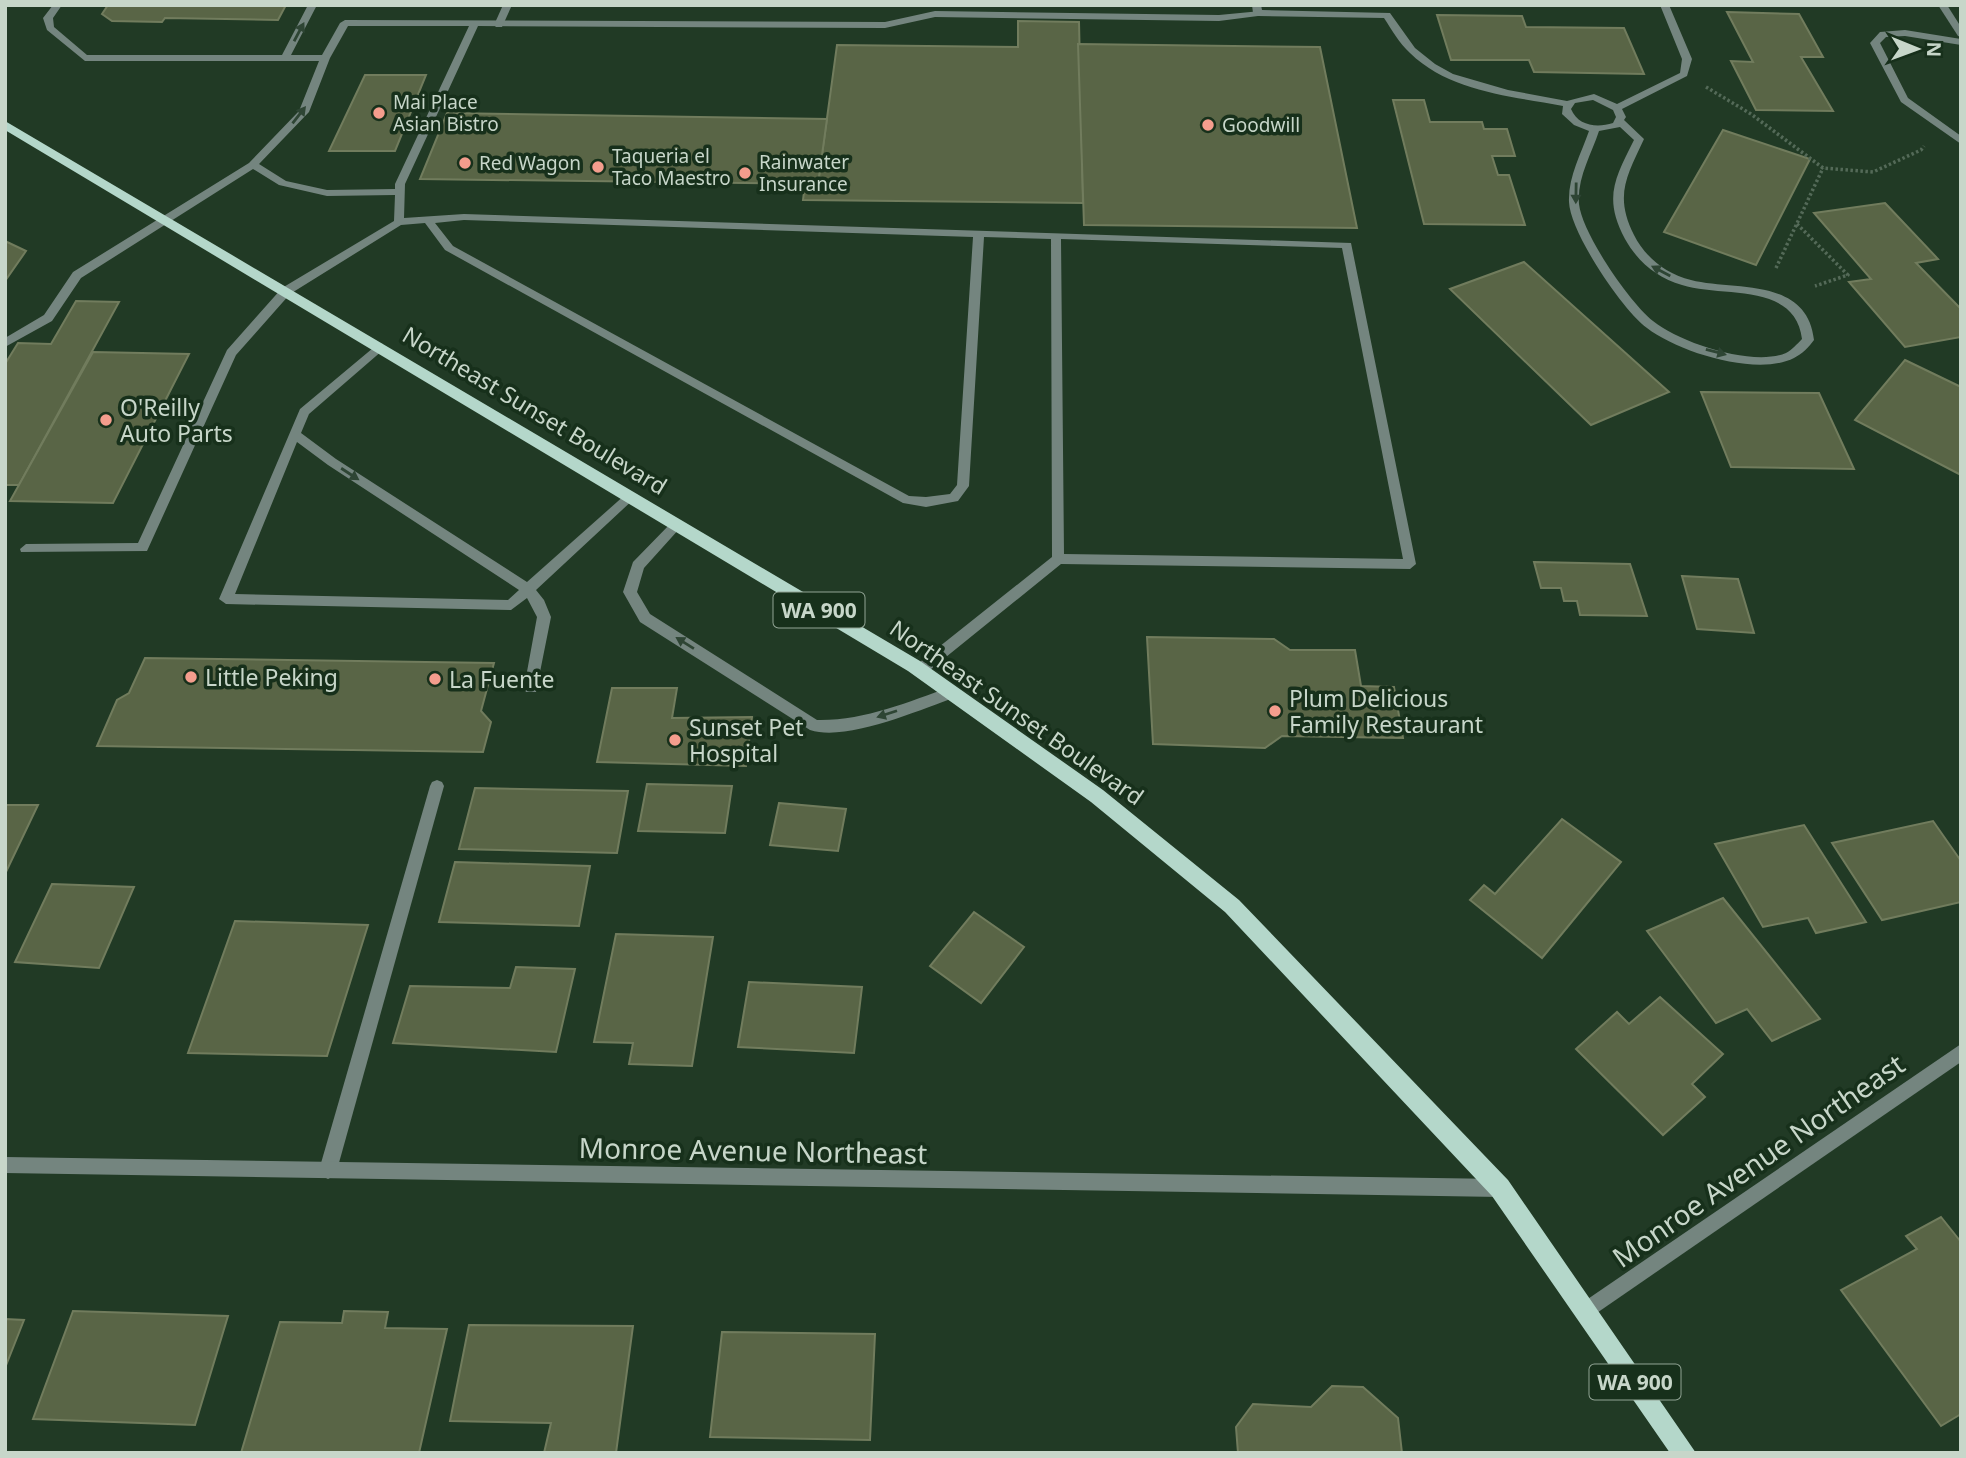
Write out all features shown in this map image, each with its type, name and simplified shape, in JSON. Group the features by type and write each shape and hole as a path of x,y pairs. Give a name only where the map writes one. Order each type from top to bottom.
{"main road":[{"name":"Northeast Sunset Boulevard","path":"7,127 920,670 1097,796 1232,906 1500,1188 1684,1453"}],"street":[{"path":"58,5 48,18 50,28 85,58 325,58"},
{"path":"285,58 313,5"},
{"path":"499,25 508,5"},
{"path":"1617,108 1684,74 1688,59 1664,5"},
{"path":"1942,5 1961,34"},
{"path":"5,343 48,318 77,275 253,165 304,112 325,58 345,23 885,25 934,14 1219,18 1257,9 1387,15 1402,40 1418,56 1445,73 1484,88 1567,104 1578,98 1594,97 1617,108 1620,121 1639,139 1617,188 1617,213 1638,254 1655,270 1687,283 1756,289 1779,298 1797,312 1807,327 1808,340 1796,353 1782,359 1749,361 1684,343 1649,325 1597,256 1576,216 1574,188 1595,129"},
{"path":"399,222 400,184 474,25"},
{"path":"1961,42 1905,33 1883,34 1875,43 1904,100 1961,141"},
{"path":"1567,104 1566,109 1572,119 1595,129 1611,127 1620,121"},
{"path":"253,165 284,183 327,192 400,192"},
{"path":"26,549 142,548 231,353 286,292 399,222 464,217 1348,245 1410,564 1058,559 920,670"},
{"path":"427,219 449,248 907,500 926,502 954,498 963,486 979,233"},
{"path":"1056,235 1058,559"},
{"path":"379,347 304,412 226,599 511,605 630,497"},
{"path":"295,434 527,589 539,604 544,617 531,688"},
{"path":"676,525 638,566 630,592 638,608 645,618 815,726 837,728 861,723 951,693"},
{"path":"328,1170 437,786"},
{"name":"Monroe Avenue Northeast","path":"1586,1311 1961,1052"},
{"name":"Monroe Avenue Northeast","path":"5,1165 1500,1188"}],"path":[{"path":"1684,74 1751,114 1823,168 1874,172 1921,150 1939,125"},
{"path":"1765,292 1823,168"},
{"path":"1779,298 1848,275 1797,224"}],"building":[{"path":"108,5 286,5 278,20 165,18 162,22 112,21 102,14"},
{"path":"1727,12 1799,14 1823,57 1801,57 1833,111 1756,110 1731,61 1753,62"},
{"path":"1437,15 1522,16 1526,27 1624,28 1644,74 1534,72 1529,60 1451,60"},
{"path":"1018,21 1079,22 1083,203 803,200 805,184 818,184 837,45 1018,47"},
{"name":"Goodwill","path":"1078,44 1320,47 1357,228 1084,225"},
{"name":"Mai Place Asian Bistro","path":"365,75 426,75 395,151 329,151"},
{"path":"1393,100 1424,100 1430,122 1482,122 1484,129 1507,129 1515,156 1492,156 1498,175 1509,175 1525,225 1424,224"},
{"path":"447,113 827,119 818,184 420,179"},
{"path":"1723,130 1810,159 1756,265 1664,232"},
{"path":"1885,203 1938,259 1916,263 1961,309 1961,337 1905,347 1849,282 1871,279 1814,213"},
{"path":"5,241 26,251 5,281"},
{"path":"1524,262 1669,392 1591,425 1450,289"},
{"path":"76,301 119,302 19,485 5,485 5,364 18,343 51,344"},
{"name":"O'Reilly Auto Parts","path":"93,352 189,354 113,503 10,501"},
{"path":"1905,360 1961,387 1961,475 1855,420"},
{"path":"1701,392 1819,393 1854,469 1731,467"},
{"path":"1534,562 1630,564 1647,616 1580,615 1577,601 1564,601 1561,588 1541,588"},
{"path":"1682,576 1738,579 1754,633 1697,629"},
{"name":"Plum Delicious Family Restaurant","path":"1147,637 1274,639 1290,650 1355,650 1361,686 1394,687 1403,738 1282,736 1265,748 1153,744"},
{"path":"145,658 494,663 481,711 491,722 483,752 97,746 117,700 129,693"},
{"name":"Sunset Pet Hospital","path":"612,688 677,688 672,718 752,717 746,766 597,762"},
{"path":"647,784 732,786 725,833 638,831"},
{"path":"475,788 628,791 617,853 459,849"},
{"path":"779,803 846,809 838,851 770,845"},
{"path":"5,805 38,805 5,874"},
{"path":"1562,819 1621,862 1542,958 1470,900 1484,885 1495,894"},
{"path":"1933,821 1961,861 1961,902 1882,920 1832,843"},
{"path":"1804,825 1866,922 1816,933 1808,918 1763,927 1715,844"},
{"path":"455,862 590,866 579,926 439,922"},
{"path":"52,884 134,887 99,968 15,962"},
{"path":"1723,898 1820,1019 1772,1041 1747,1009 1716,1023 1647,931"},
{"path":"974,912 1024,947 981,1003 930,966"},
{"path":"235,921 368,925 327,1056 188,1053"},
{"path":"616,934 713,937 692,1066 629,1064 633,1043 594,1042"},
{"path":"516,967 575,969 556,1052 393,1043 410,986 510,988"},
{"path":"749,982 862,987 854,1053 738,1047"},
{"path":"1660,997 1723,1054 1692,1084 1705,1097 1663,1135 1576,1049 1617,1012 1629,1024"},
{"path":"1941,1217 1961,1242 1961,1414 1941,1426 1841,1290 1917,1249 1906,1236"},
{"path":"73,1311 228,1316 195,1425 33,1419"},
{"path":"344,1311 388,1312 385,1328 447,1329 419,1453 241,1453 280,1322 342,1323"},
{"path":"5,1319 24,1320 5,1368"},
{"path":"469,1325 633,1326 616,1453 544,1453 551,1423 450,1421"},
{"path":"722,1332 875,1334 870,1440 710,1437"},
{"path":"1332,1386 1363,1387 1398,1418 1402,1453 1238,1453 1236,1427 1253,1404 1311,1407"}],"place":[{"name":"Mai Place Asian Bistro","path":"379,113"},
{"name":"Goodwill","path":"1208,125"},
{"name":"Red Wagon","path":"465,163"},
{"name":"Taqueria el Taco Maestro","path":"598,167"},
{"name":"Rainwater Insurance","path":"745,173"},
{"name":"O'Reilly Auto Parts","path":"106,420"},
{"name":"Little Peking","path":"191,677"},
{"name":"La Fuente","path":"435,679"},
{"name":"Plum Delicious Family Restaurant","path":"1275,711"},
{"name":"Sunset Pet Hospital","path":"675,740"}]}
